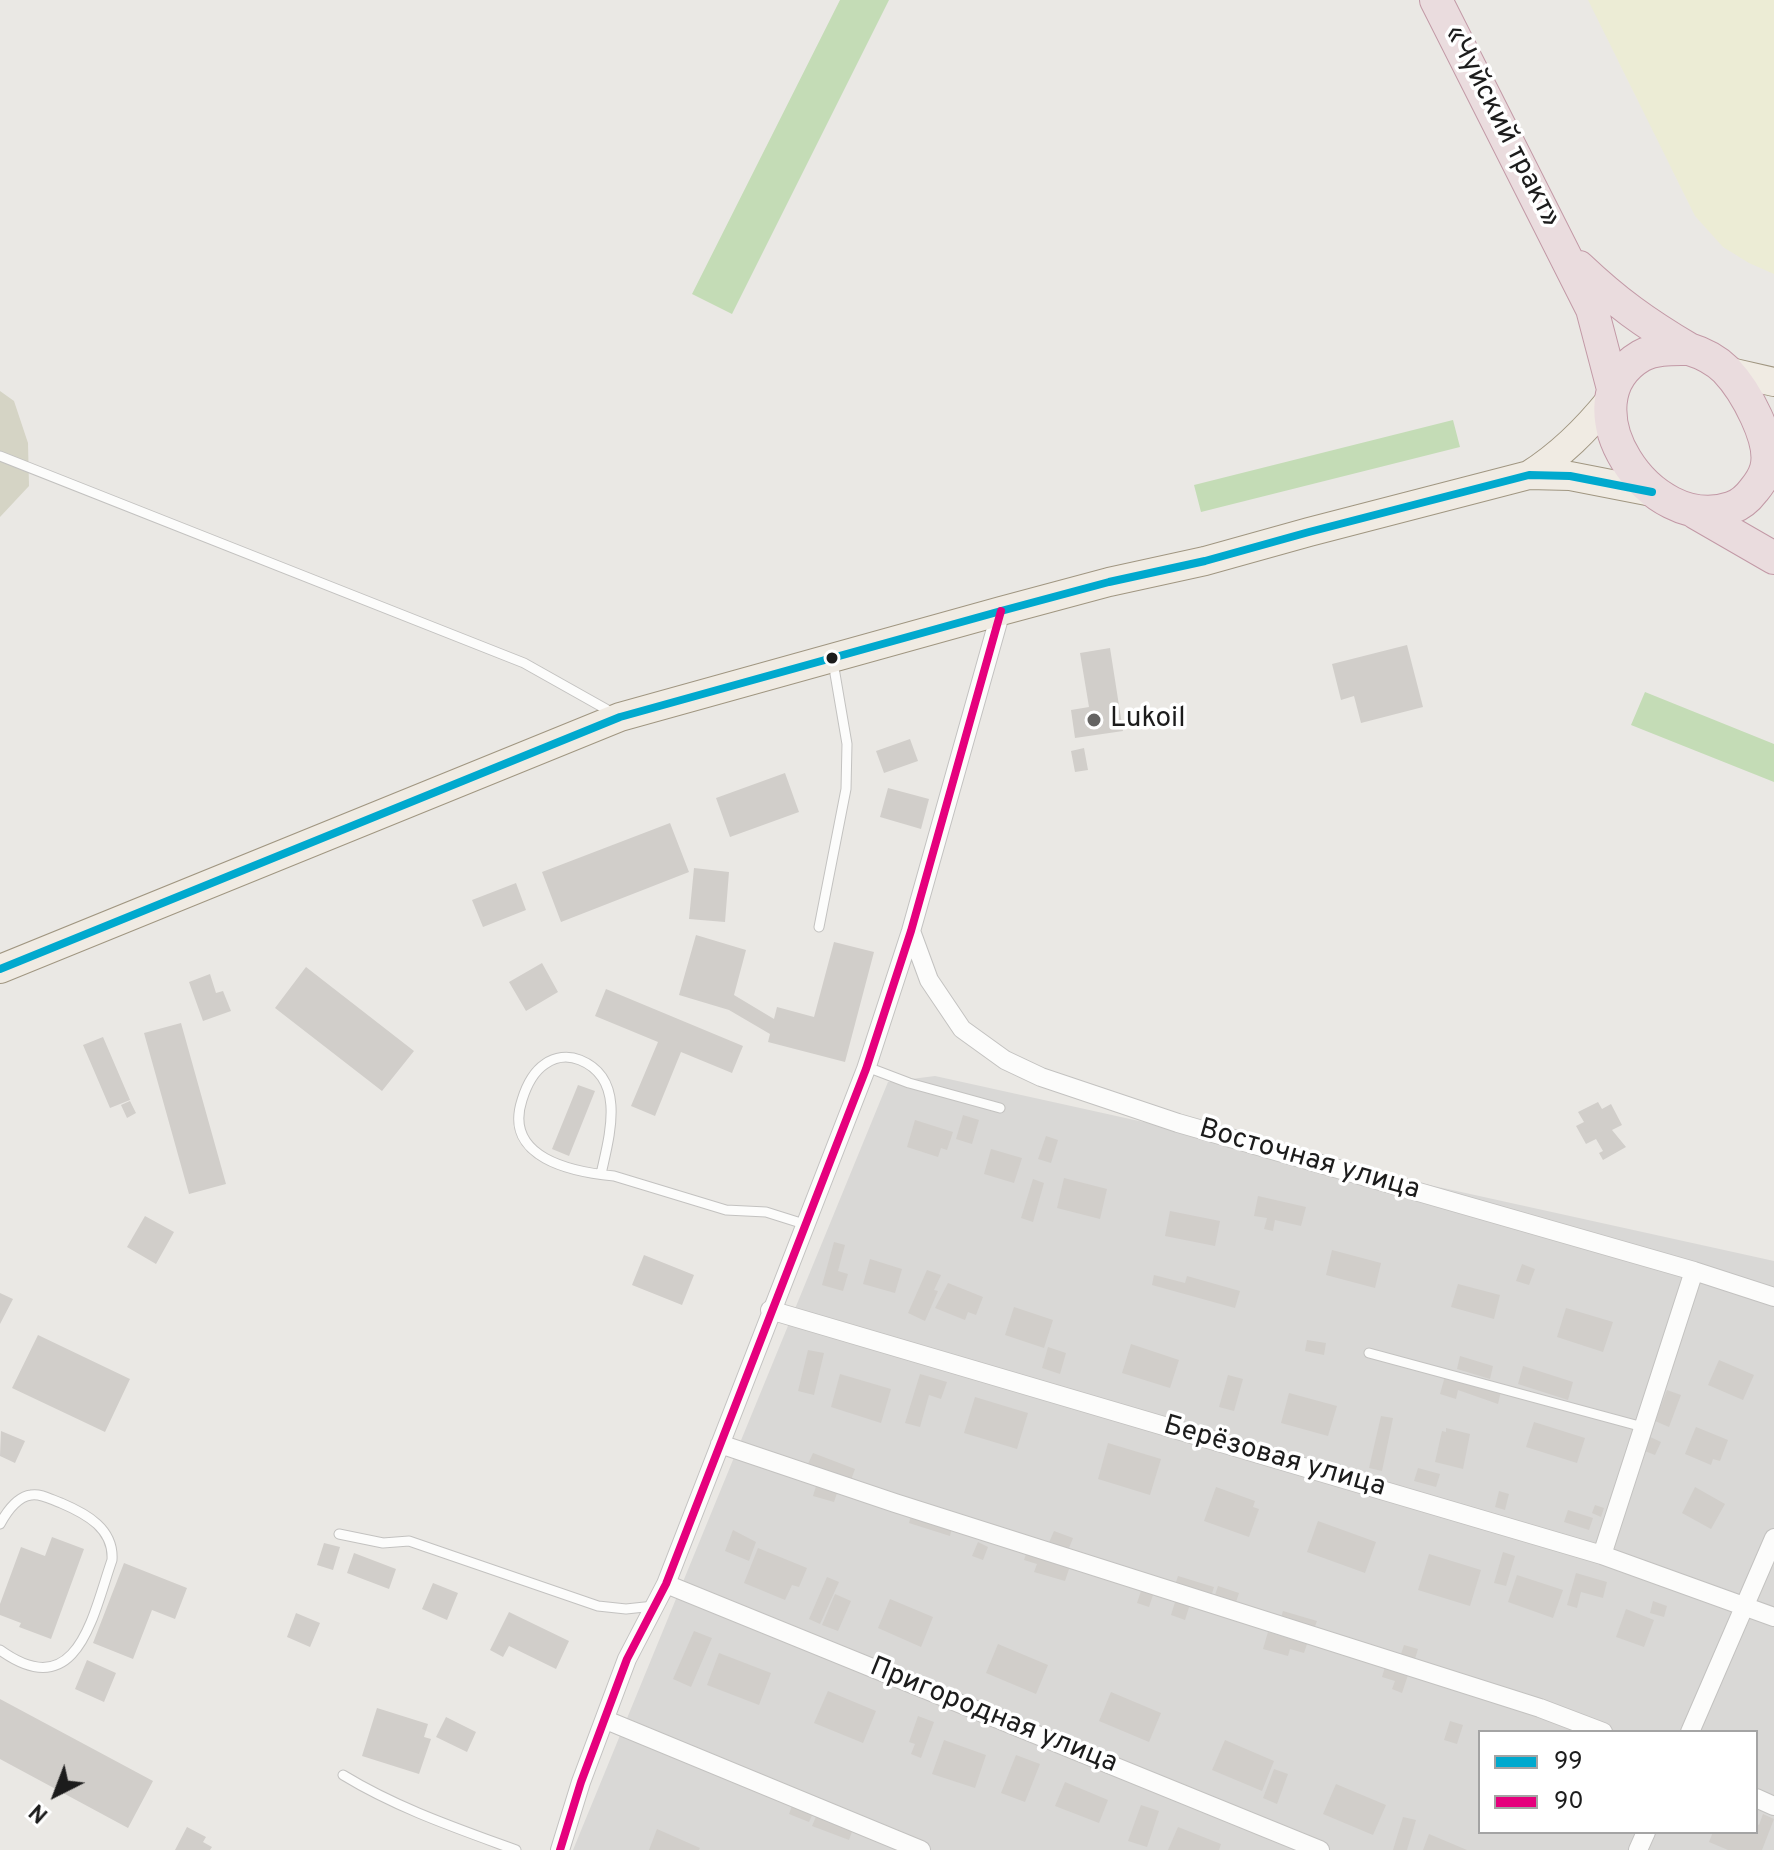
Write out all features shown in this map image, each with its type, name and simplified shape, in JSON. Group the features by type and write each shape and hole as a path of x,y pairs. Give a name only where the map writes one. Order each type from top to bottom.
{"highway":[{"name":"«Чуйский тракт»","path":"1436,0 1592,309 1612,394 1613,428 1620,449 1652,492 1675,506 1696,513 1774,558"},
{"name":"«Чуйский тракт»","path":"1565,253 1618,304 1645,324 1726,371 1758,418 1770,469 1749,497 1735,507 1719,512 1696,513"},
{"path":"1612,394 1627,367 1643,355 1661,350 1689,349"}],"main road":[{"path":"1726,371 1774,382"},
{"path":"1529,475 1558,457 1585,431 1612,394"},
{"path":"0,969 620,717 1109,582 1205,561 1529,475 1570,476 1652,492"}],"street":[{"path":"560,1850 581,1782 627,1659 666,1584 867,1067 911,931 1001,611"},
{"name":"Восточная улица","path":"911,931 929,980 962,1029 1005,1060 1041,1077 1178,1123 1694,1271 1774,1297"},
{"path":"1602,1555 1694,1271"},
{"name":"Берёзовая улица","path":"770,1310 1602,1555 1774,1617"},
{"path":"720,1444 909,1508 1540,1708 1598,1730"},
{"path":"1691,1730 1774,1538"},
{"name":"Пригородная улица","path":"666,1584 1320,1850"},
{"path":"606,1720 921,1850"}],"lane":[{"path":"0,456 524,663 620,717"},
{"path":"819,927 846,789 847,744 832,658"},
{"path":"601,1174 611,1132 609,1091 604,1079 581,1060 559,1057 545,1064 532,1078 519,1111 518,1126 525,1140 550,1163 564,1168 601,1174 614,1176 726,1210 766,1212 804,1224"},
{"path":"867,1067 909,1083 1000,1108"},
{"path":"1369,1353 1643,1427"},
{"path":"0,1524 6,1512 24,1497 33,1494 44,1496 92,1519 113,1548 112,1560 86,1636 78,1650 53,1665 38,1667 25,1664 0,1650"},
{"path":"339,1534 383,1543 409,1541 598,1606 626,1609 654,1606"},
{"path":"343,1775 398,1805 516,1850"}],"shaded area":[{"path":"0,391 14,401 28,443 29,486 0,517"},
{"path":"935,1076 1774,1261 1774,1850 573,1850 888,1082"}],"green space":[{"path":"840,0 889,0 732,314 692,294"},
{"path":"1588,0 1774,0 1774,274 1723,247 1695,216"},
{"path":"1453,420 1460,447 1201,512 1194,485"},
{"path":"1645,692 1774,744 1774,782 1631,725"}],"building":[{"path":"1407,645 1423,707 1361,723 1354,696 1341,700 1332,664"},
{"path":"1110,648 1123,731 1075,738 1071,710 1089,707 1080,653"},
{"path":"910,739 918,761 884,773 876,751"},
{"path":"1084,748 1088,770 1075,772 1071,751"},
{"path":"785,773 799,812 730,837 716,798"},
{"path":"888,788 929,799 921,829 880,817"},
{"path":"670,823 689,872 561,922 542,872"},
{"path":"694,868 729,872 725,922 689,919"},
{"path":"516,883 526,910 483,927 472,900"},
{"path":"696,935 746,950 734,995 774,1019 777,1007 814,1017 834,942 874,952 845,1062 768,1042 770,1034 729,1010 679,995"},
{"path":"542,963 558,992 526,1011 509,982"},
{"path":"306,967 414,1051 382,1091 275,1008"},
{"path":"210,974 216,993 223,991 231,1011 203,1021 189,982"},
{"path":"606,989 743,1046 732,1073 681,1052 655,1116 631,1106 658,1042 595,1016"},
{"path":"181,1023 226,1184 189,1194 144,1033"},
{"path":"103,1037 130,1100 110,1108 83,1045"},
{"path":"578,1085 595,1091 569,1156 552,1149"},
{"path":"130,1101 136,1113 127,1118 121,1105"},
{"path":"1598,1102 1602,1109 1611,1104 1622,1125 1612,1130 1626,1147 1603,1160 1599,1153 1603,1151 1596,1139 1586,1144 1576,1126 1584,1122 1578,1112"},
{"path":"963,1115 979,1120 972,1144 956,1139"},
{"path":"915,1120 953,1132 947,1150 941,1148 938,1157 907,1147"},
{"path":"1046,1136 1058,1140 1051,1163 1038,1159"},
{"path":"991,1149 1022,1158 1014,1183 984,1174"},
{"path":"1064,1178 1107,1189 1100,1219 1057,1208"},
{"path":"1033,1179 1044,1183 1033,1222 1021,1218"},
{"path":"1258,1196 1306,1207 1301,1226 1275,1220 1273,1231 1264,1229 1267,1218 1254,1216"},
{"path":"1170,1211 1220,1221 1215,1246 1165,1236"},
{"path":"145,1216 174,1232 156,1264 127,1247"},
{"path":"834,1242 845,1245 838,1271 848,1274 843,1291 822,1285"},
{"path":"1332,1250 1381,1263 1375,1288 1326,1275"},
{"path":"644,1255 694,1275 682,1305 632,1285"},
{"path":"870,1259 902,1269 895,1293 863,1284"},
{"path":"1522,1264 1535,1269 1529,1285 1516,1281"},
{"path":"927,1270 941,1275 934,1290 938,1291 925,1321 908,1313"},
{"path":"1154,1275 1185,1283 1187,1276 1240,1291 1235,1308 1152,1285"},
{"path":"948,1283 983,1297 976,1315 968,1312 965,1320 935,1308"},
{"path":"1458,1284 1500,1295 1494,1319 1451,1307"},
{"path":"0,1293 13,1299 0,1324"},
{"path":"1014,1307 1053,1320 1044,1348 1005,1335"},
{"path":"1566,1308 1613,1322 1603,1352 1557,1337"},
{"path":"38,1335 130,1379 105,1432 12,1388"},
{"path":"1307,1340 1326,1343 1324,1355 1305,1351"},
{"path":"1131,1344 1179,1360 1170,1388 1122,1373"},
{"path":"1048,1347 1066,1353 1060,1374 1042,1368"},
{"path":"808,1350 824,1353 814,1395 798,1391"},
{"path":"1460,1356 1493,1366 1490,1379 1457,1369"},
{"path":"1719,1360 1754,1375 1743,1400 1708,1385"},
{"path":"1523,1366 1573,1382 1568,1400 1518,1384"},
{"path":"840,1374 891,1389 881,1423 831,1407"},
{"path":"920,1374 947,1382 941,1399 929,1395 920,1427 905,1423"},
{"path":"1228,1375 1243,1379 1234,1411 1219,1407"},
{"path":"1445,1376 1501,1391 1498,1404 1458,1390 1456,1399 1440,1394"},
{"path":"1667,1390 1681,1395 1669,1427 1655,1421"},
{"path":"1289,1393 1337,1406 1328,1436 1281,1423"},
{"path":"975,1397 1028,1413 1017,1449 964,1433"},
{"path":"1381,1416 1393,1418 1382,1471 1369,1468"},
{"path":"1534,1422 1585,1438 1577,1463 1526,1447"},
{"path":"1696,1427 1728,1440 1720,1461 1713,1459 1711,1465 1685,1454"},
{"path":"1446,1428 1470,1434 1463,1469 1435,1462 1442,1431 1446,1432"},
{"path":"1,1431 25,1441 15,1463 0,1456"},
{"path":"1648,1436 1661,1442 1655,1455 1642,1450"},
{"path":"1108,1443 1161,1459 1150,1495 1098,1479"},
{"path":"813,1453 855,1469 851,1480 808,1464"},
{"path":"1418,1468 1440,1474 1436,1487 1414,1481"},
{"path":"817,1483 838,1490 834,1502 813,1496"},
{"path":"1216,1487 1255,1501 1253,1507 1259,1509 1249,1537 1204,1521"},
{"path":"1695,1487 1725,1504 1711,1529 1682,1513"},
{"path":"1499,1491 1509,1494 1505,1510 1495,1507"},
{"path":"1595,1505 1604,1508 1601,1517 1592,1513"},
{"path":"1568,1510 1593,1518 1589,1530 1564,1522"},
{"path":"911,1515 952,1528 950,1536 909,1523"},
{"path":"1318,1521 1376,1542 1365,1573 1307,1552"},
{"path":"733,1530 756,1542 749,1561 725,1551"},
{"path":"1054,1531 1073,1538 1067,1553 1048,1545"},
{"path":"52,1537 84,1549 51,1639 19,1627 21,1623 0,1615 0,1604 21,1547 45,1556"},
{"path":"978,1542 988,1547 983,1560 972,1556"},
{"path":"324,1543 340,1547 333,1570 317,1565"},
{"path":"758,1548 807,1568 799,1587 792,1585 785,1600 744,1583"},
{"path":"1028,1548 1071,1563 1065,1581 1034,1572 1037,1564 1024,1560"},
{"path":"1503,1552 1515,1556 1506,1586 1494,1583"},
{"path":"354,1553 396,1569 389,1589 347,1573"},
{"path":"1429,1554 1481,1570 1470,1606 1418,1590"},
{"path":"124,1563 187,1588 175,1619 152,1610 133,1659 93,1643"},
{"path":"1576,1573 1607,1582 1603,1598 1581,1592 1577,1608 1567,1605"},
{"path":"1517,1575 1563,1590 1553,1618 1508,1602"},
{"path":"1178,1576 1214,1587 1210,1600 1174,1588"},
{"path":"827,1577 839,1582 820,1624 809,1619"},
{"path":"433,1583 458,1593 447,1620 422,1609"},
{"path":"1218,1586 1239,1593 1235,1605 1214,1598"},
{"path":"1142,1588 1154,1592 1149,1607 1137,1603"},
{"path":"835,1594 851,1601 838,1631 822,1625"},
{"path":"890,1599 933,1617 921,1647 878,1628"},
{"path":"1176,1599 1190,1604 1185,1620 1171,1615"},
{"path":"1653,1601 1667,1606 1664,1617 1650,1613"},
{"path":"1626,1609 1654,1620 1644,1647 1616,1637"},
{"path":"1283,1611 1317,1621 1313,1632 1280,1621"},
{"path":"509,1612 569,1641 556,1669 509,1646 503,1657 490,1650"},
{"path":"296,1613 320,1623 310,1647 287,1637"},
{"path":"694,1631 712,1638 691,1687 673,1679"},
{"path":"1268,1632 1307,1644 1304,1653 1290,1649 1288,1656 1263,1649"},
{"path":"998,1644 1048,1665 1036,1694 986,1673"},
{"path":"1404,1645 1418,1649 1414,1662 1400,1657"},
{"path":"719,1653 771,1673 759,1705 707,1685"},
{"path":"87,1660 116,1673 104,1702 75,1689"},
{"path":"1385,1667 1408,1675 1402,1693 1392,1689 1395,1681 1382,1677"},
{"path":"828,1691 876,1711 863,1743 814,1723"},
{"path":"1111,1692 1161,1713 1149,1742 1099,1721"},
{"path":"0,1699 153,1781 128,1828 0,1759"},
{"path":"377,1708 428,1724 424,1737 431,1739 419,1774 362,1756"},
{"path":"918,1716 934,1722 921,1758 911,1754 915,1744 909,1742"},
{"path":"446,1717 476,1732 467,1752 436,1737"},
{"path":"1450,1721 1463,1725 1457,1744 1444,1740"},
{"path":"944,1740 986,1755 975,1788 932,1774"},
{"path":"1225,1740 1274,1761 1262,1791 1212,1770"},
{"path":"1016,1755 1040,1764 1025,1802 1001,1793"},
{"path":"1274,1769 1288,1774 1277,1804 1263,1798"},
{"path":"1065,1782 1108,1800 1099,1823 1055,1806"},
{"path":"1336,1784 1386,1805 1373,1835 1323,1814"},
{"path":"793,1803 814,1811 809,1822 789,1814"},
{"path":"1141,1805 1159,1811 1147,1847 1128,1841"},
{"path":"818,1812 854,1826 849,1840 812,1826"},
{"path":"1763,1814 1774,1819 1762,1850 1728,1850 1709,1842 1712,1834 1758,1834"},
{"path":"1403,1817 1416,1820 1407,1850 1393,1850"},
{"path":"187,1827 206,1837 203,1842 212,1847 210,1850 175,1850"},
{"path":"1178,1827 1221,1844 1219,1850 1168,1850"},
{"path":"657,1829 700,1848 649,1850"},
{"path":"1429,1834 1467,1850 1423,1850"}],"transit line":[{"name":"99","path":"0,969 620,717 1109,582 1205,561 1529,475 1570,476 1652,492"},
{"name":"90","path":"560,1850 581,1782 627,1659 666,1584 866,1069 911,931 1001,611"}],"place":[{"name":"Lukoil","path":"1094,720"}]}
